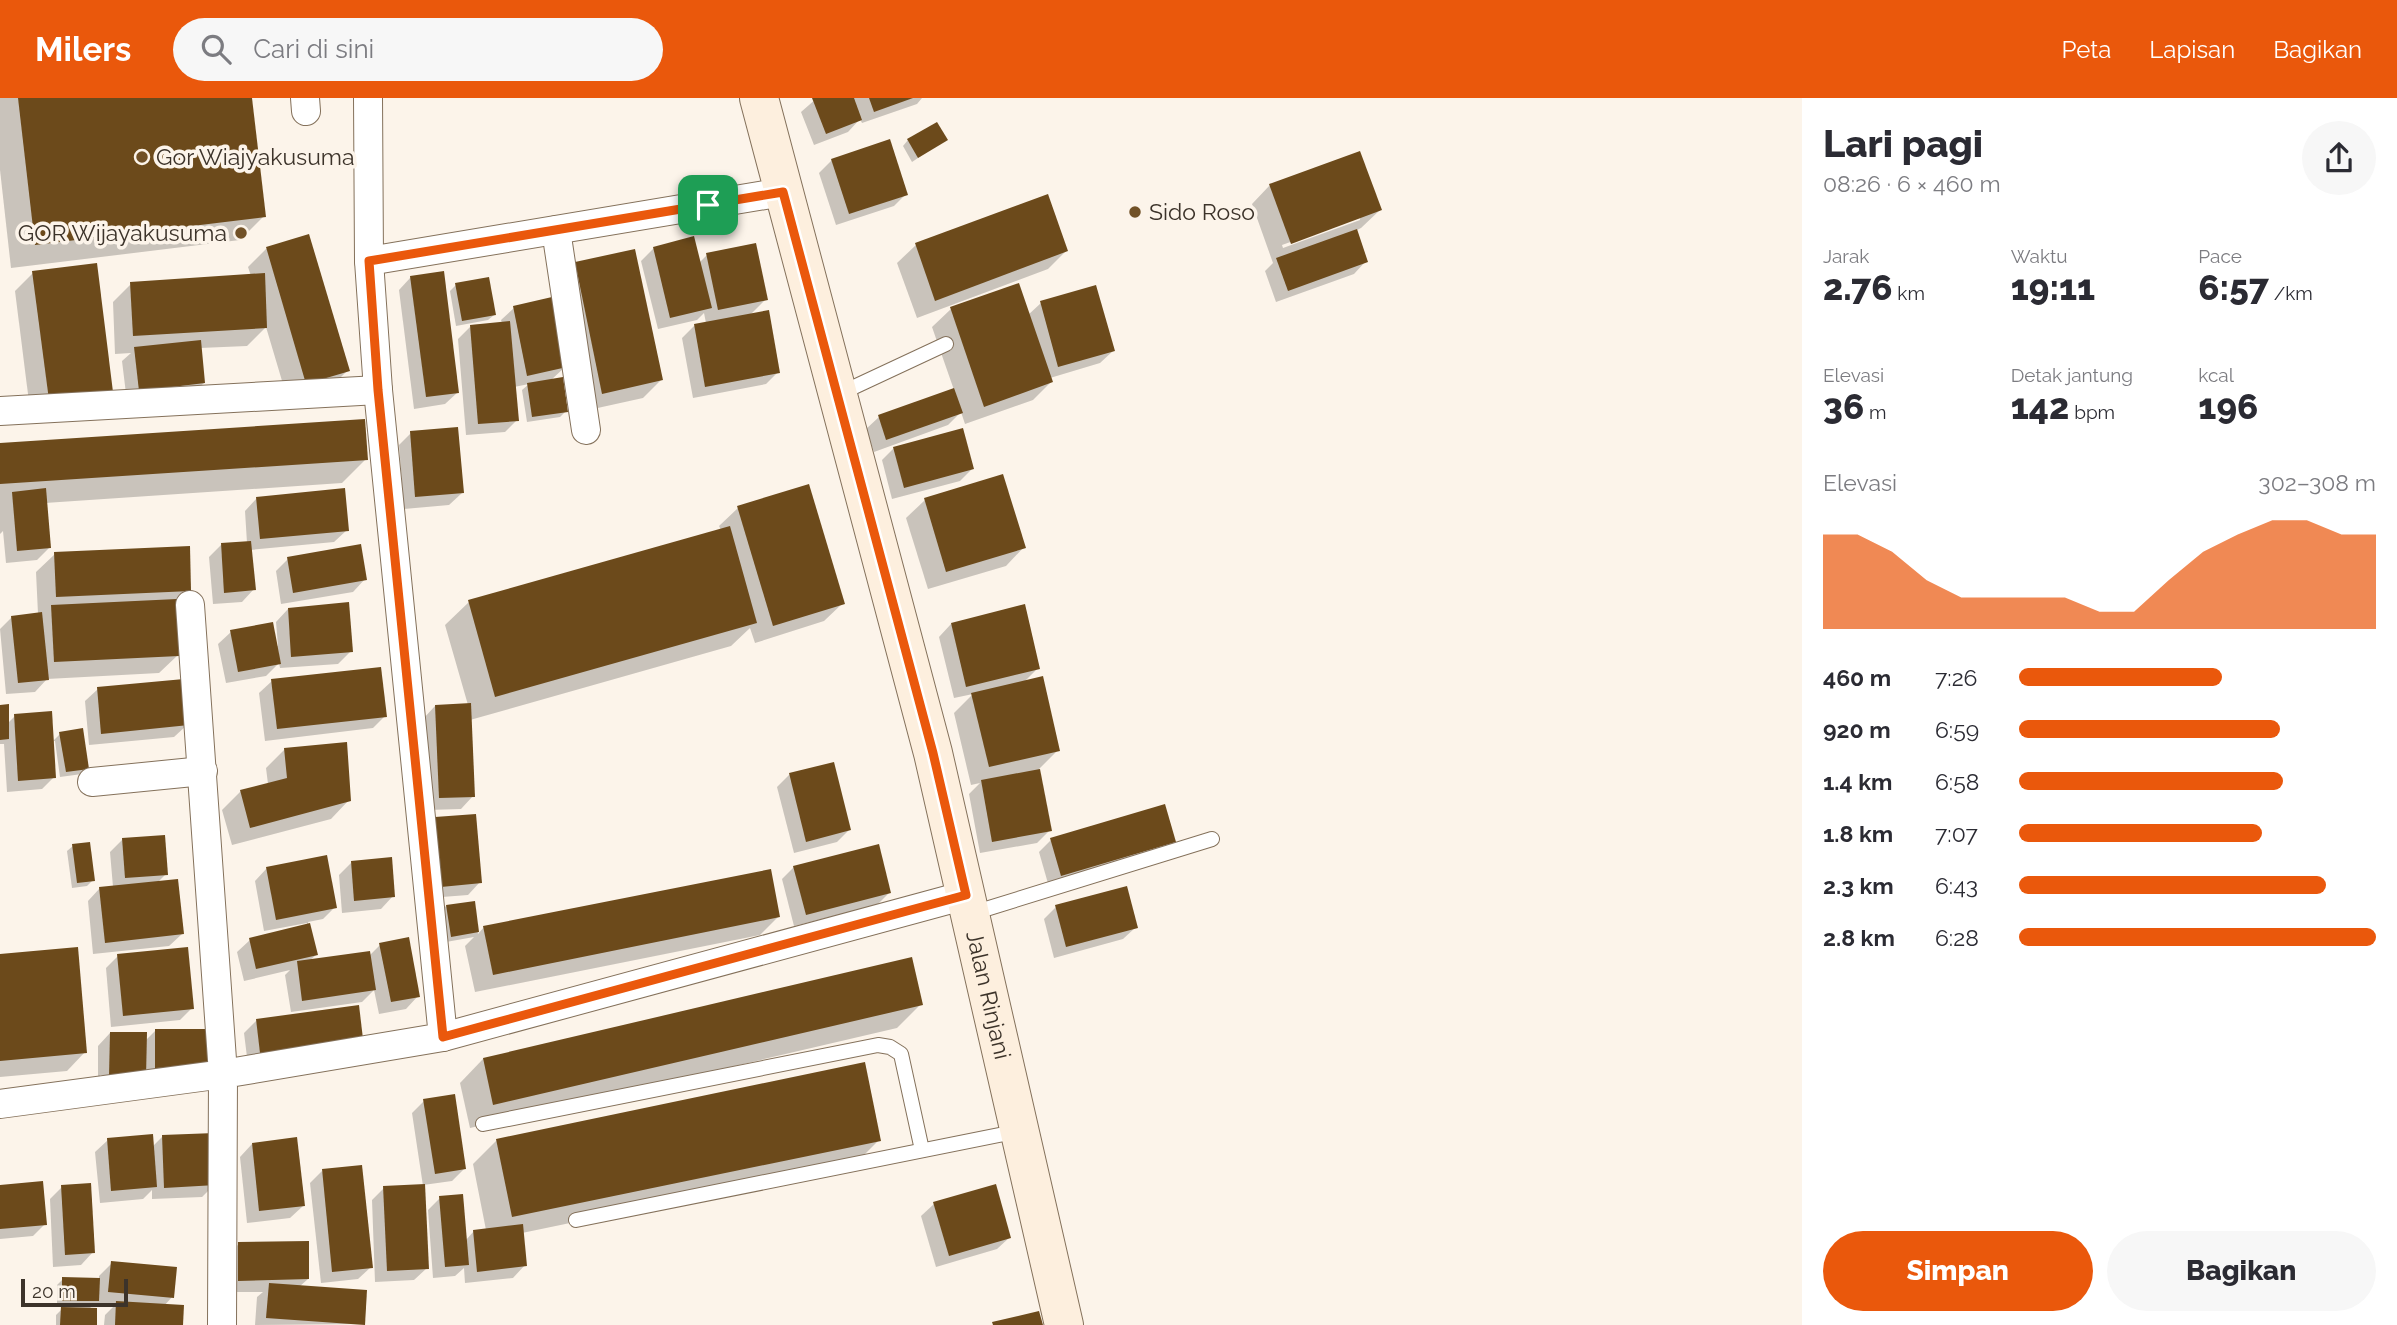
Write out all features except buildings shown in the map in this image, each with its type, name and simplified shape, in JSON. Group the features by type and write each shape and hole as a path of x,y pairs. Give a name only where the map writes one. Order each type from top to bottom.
{"street":[{"path":"368,98 369,261 378,390 443,1037"},
{"name":"Jalan Rinjani","path":"759,98 933,753 1064,1325"},
{"path":"369,261 783,192"},
{"path":"556,230 586,430"},
{"path":"0,411 378,390"},
{"path":"190,605 223,1074 222,1325"},
{"path":"92,782 203,771"},
{"path":"0,1104 223,1074 443,1037 968,904"}],"lane":[{"path":"837,394 946,344"},
{"path":"968,904 1212,839"},
{"path":"483,1124 878,1045 891,1047 901,1054 922,1150"},
{"path":"576,1220 1020,1130"}],"place":[{"name":"Gor Wiajyakusuma","path":"142,157"},
{"name":"Sido Roso","path":"1135,212"},
{"name":"GOR Wijayakusuma","path":"241,233"}],"route":[{"path":"783,192 933,753 966,895 443,1037 378,390 369,261 708,205 783,192"}]}
